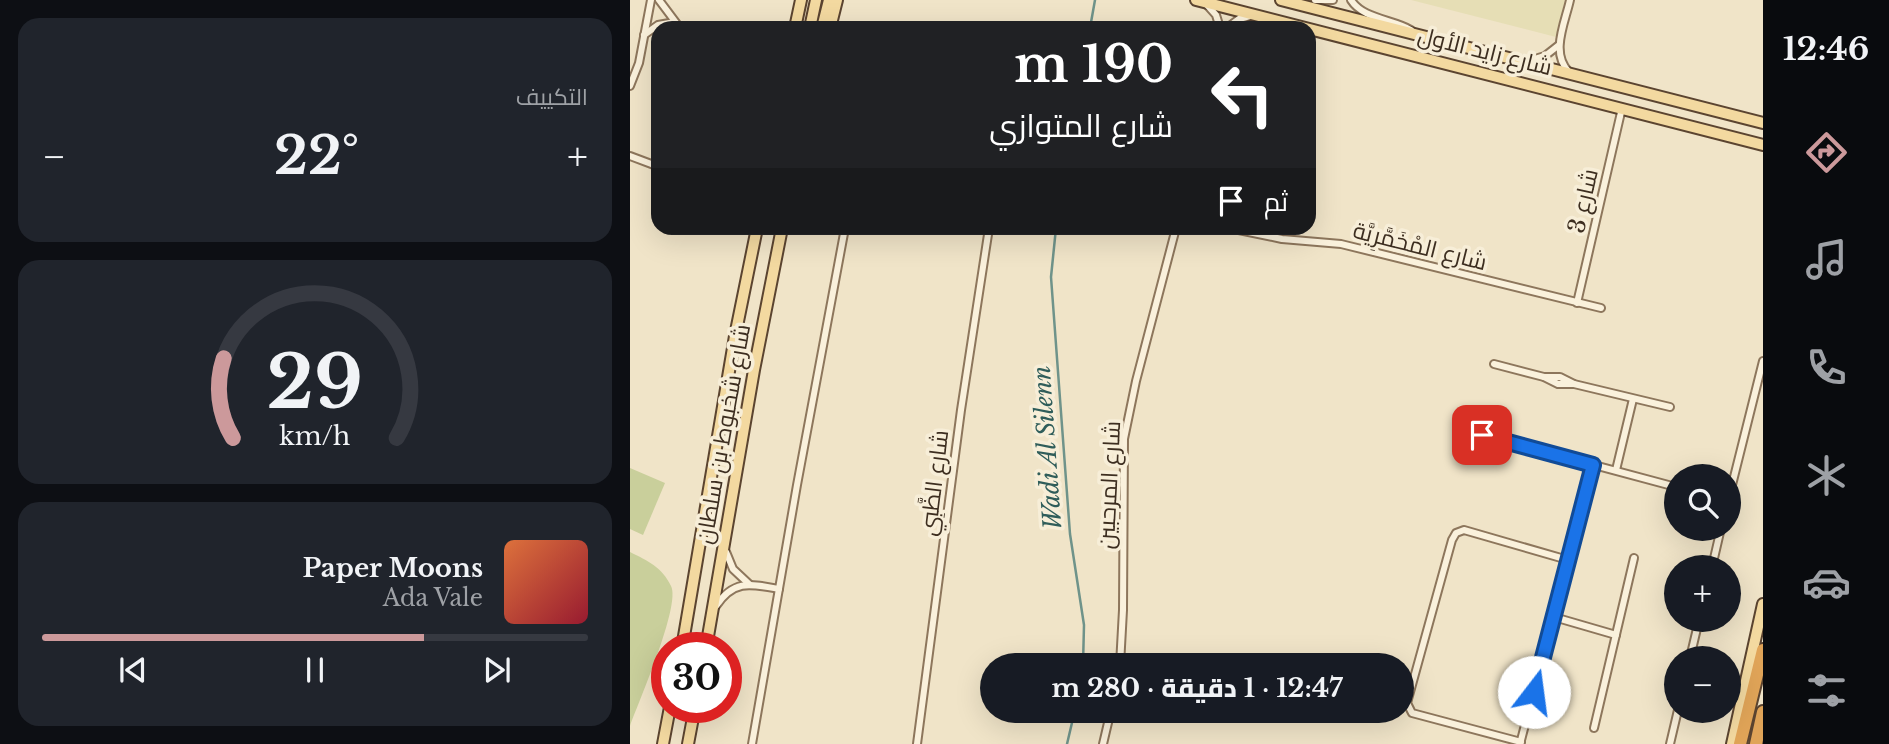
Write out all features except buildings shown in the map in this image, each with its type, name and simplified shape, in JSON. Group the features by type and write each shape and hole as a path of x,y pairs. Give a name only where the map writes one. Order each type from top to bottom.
{"highway":[{"path":"1740,744 1763,650"},
{"path":"1756,744 1763,712"}],"main road":[{"path":"796,21 801,0"},
{"path":"812,21 816,0"},
{"path":"824,21 829,0"},
{"path":"832,21 837,0"},
{"name":"شارع زايد الأول","path":"1281,0 1763,123"},
{"name":"شارع زايد الأول","path":"1199,1 1281,21"},
{"name":"شارع زايد الأول","path":"1316,30 1763,145"},
{"name":"شارع شخبوط بن سلطان","path":"684,632 756,235"},
{"name":"شارع شخبوط بن سلطان","path":"709,632 754,370 781,235"},
{"path":"1732,744 1763,604"},
{"path":"663,744 667,723"},
{"path":"688,744 692,723"}],"street":[{"path":"630,86 639,63 651,0"},
{"path":"659,0 674,21"},
{"path":"1315,0 1332,0"},
{"path":"1350,0 1363,12 1395,22 1418,36"},
{"path":"1570,0 1559,45 1560,60 1570,74"},
{"path":"1199,1 1216,15 1218,21"},
{"path":"1236,21 1257,15"},
{"path":"644,35 651,30"},
{"path":"1519,61 1537,60 1559,45"},
{"name":"شارع 3","path":"1577,303 1622,108"},
{"path":"630,156 651,164"},
{"path":"752,744 844,235"},
{"name":"شارع الظَّبِي","path":"916,744 988,235"},
{"name":"شارع المرحبين","path":"1121,653 1124,439 1139,369 1174,235"},
{"name":"شارع المْخَمَّرِيَّة","path":"1263,235 1341,244 1601,308"},
{"path":"1737,464 1763,361"},
{"path":"1494,364 1544,377 1558,384 1574,384 1670,407"},
{"path":"1616,470 1633,399"},
{"path":"1482,435 1664,484"},
{"path":"1569,560 1464,530 1456,533 1407,704 1412,713 1521,743 1569,560 1593,465"},
{"path":"725,549 733,569 748,584"},
{"path":"1594,728 1634,558"},
{"path":"713,610 727,593 736,587 748,584 779,589"},
{"path":"1554,617 1616,635"},
{"path":"1103,744 1108,723"},
{"path":"1670,744 1675,723"}],"shaded area":[{"path":"1411,0 1565,0 1556,37"}],"green space":[{"path":"630,468 665,483 643,535 630,529"},
{"path":"630,552 659,569 671,586 672,596 665,632 651,632 651,673 630,726"}],"waterway":[{"name":"Wadi Al Silenn","path":"1091,21 1095,0"},
{"name":"Wadi Al Silenn","path":"1055,235 1051,277 1070,534 1084,625 1083,653"},
{"name":"Wadi Al Silenn","path":"1067,744 1072,723"}],"route":[{"path":"1482,435 1593,465 1534,692"}]}
